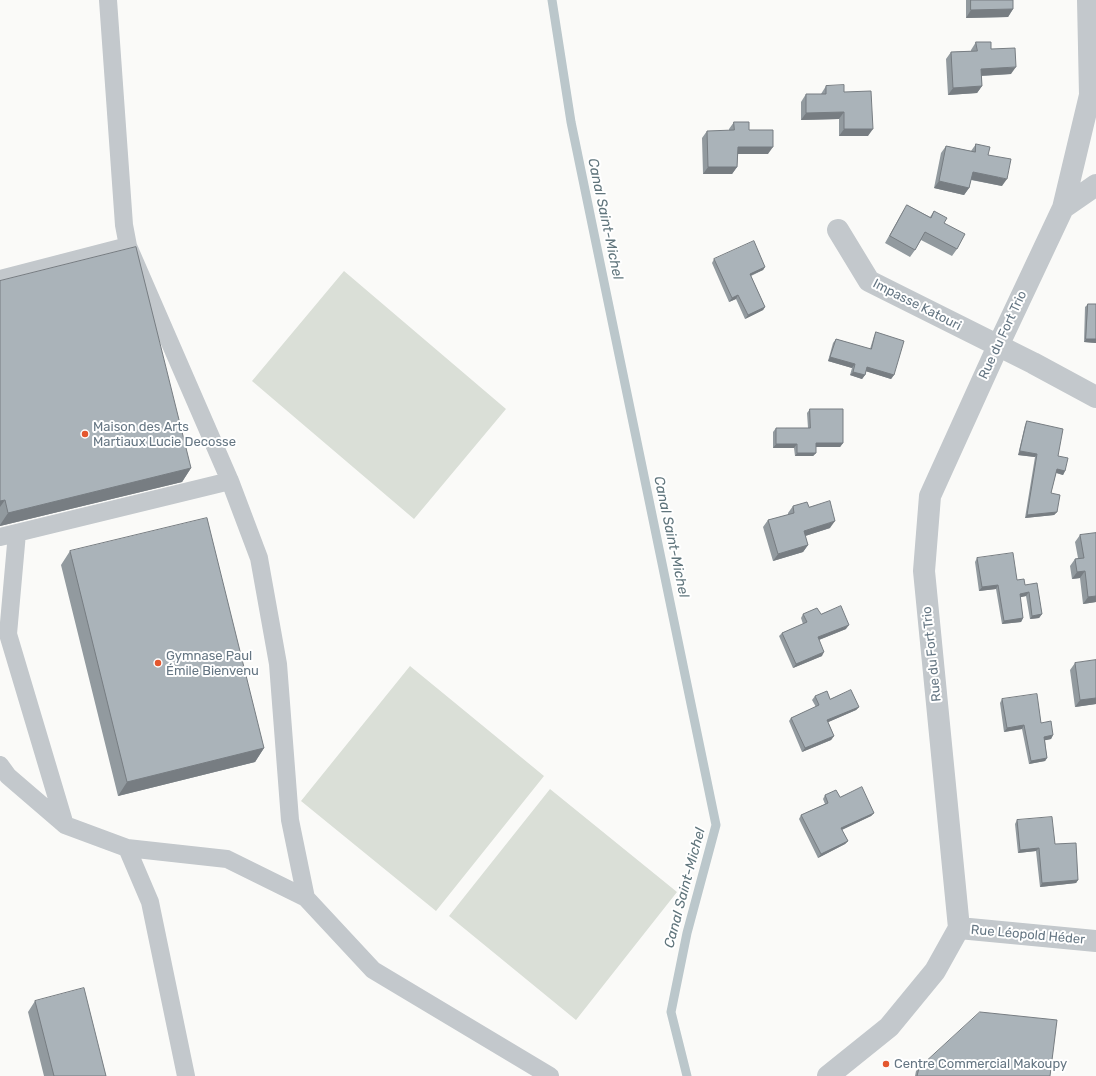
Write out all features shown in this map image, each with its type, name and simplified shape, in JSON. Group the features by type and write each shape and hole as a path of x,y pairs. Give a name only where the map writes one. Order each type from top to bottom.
{"street":[{"name":"Rue du Fort Trio","path":"960,928 924,571 930,496 998,346 1064,208 1093,102 1088,0"},
{"path":"1064,208 1096,185"},
{"name":"Impasse Katouri","path":"838,230 869,281 1033,363 1096,397"},
{"path":"828,1076 889,1027 935,971 960,928"},
{"name":"Rue Léopold Héder","path":"960,928 1096,941"}],"lane":[{"path":"108,0 124,225 128,246 230,481 259,558 278,664 290,820 306,898"},
{"path":"0,279 128,246"},
{"path":"65,825 8,634 8,535 230,481"},
{"path":"0,765 8,776 65,825 126,848 227,859 306,898 373,970 550,1076"},
{"path":"126,848 150,902 186,1076"}],"shaded area":[{"path":"344,271 506,409 414,519 252,381"},
{"path":"410,666 544,776 436,911 301,801"},
{"path":"550,789 677,892 576,1020 449,916"}],"building":[{"path":"971,0 1013,0 1013,9 971,10"},
{"path":"976,42 991,42 991,49 1015,48 1016,67 981,69 982,86 953,88 951,52 977,51"},
{"path":"844,85 844,92 871,91 873,129 844,129 844,112 806,113 806,94 826,94 826,86"},
{"path":"734,122 749,122 749,130 773,130 773,147 738,147 737,167 708,167 707,131 734,130"},
{"path":"976,144 990,147 988,155 1011,159 1007,179 973,172 969,188 939,181 946,146 975,152"},
{"path":"907,205 931,218 934,211 947,218 944,223 965,234 957,249 925,232 915,250 890,236"},
{"path":"754,241 765,267 750,274 765,307 748,315 738,295 732,298 714,259"},
{"name":"Maison des Arts Martiaux Lucie Decosse","path":"136,247 191,468 8,513 5,500 0,501 0,281"},
{"path":"1088,304 1096,304 1096,339 1086,339"},
{"path":"876,332 904,341 894,375 867,367 865,375 853,372 855,364 830,357 836,339 871,349"},
{"path":"810,409 843,409 843,443 816,443 816,453 797,453 797,444 776,444 776,428 810,428"},
{"path":"1027,421 1063,429 1058,456 1068,458 1065,471 1057,469 1051,493 1060,495 1057,512 1027,515 1037,454 1020,451"},
{"path":"830,501 835,521 804,531 808,545 778,554 768,520 794,513 793,506 807,502 809,507"},
{"name":"Gymnase Paul Émile Bienvenu","path":"207,518 264,748 127,782 70,551"},
{"path":"1096,533 1096,596 1088,597 1085,571 1077,572 1075,559 1084,558 1080,535"},
{"path":"1013,553 1017,580 1024,579 1025,585 1037,583 1042,614 1032,616 1029,592 1020,594 1023,618 1004,621 998,585 982,587 977,558"},
{"path":"841,606 849,625 818,637 824,652 796,664 782,633 807,622 803,614 817,608 821,614"},
{"path":"1096,660 1096,698 1080,700 1075,663"},
{"path":"851,690 859,707 827,720 834,736 805,748 791,718 819,705 815,696 827,691 830,699"},
{"path":"1037,694 1041,723 1051,721 1053,735 1044,737 1047,758 1031,761 1024,725 1007,728 1002,699"},
{"path":"862,787 874,813 841,828 848,841 821,854 801,815 828,803 825,795 836,790 840,797"},
{"path":"1052,817 1055,844 1076,843 1078,880 1042,883 1039,848 1020,850 1017,820"},
{"path":"84,988 106,1076 54,1076 35,1001"},
{"path":"980,1012 1057,1020 1050,1076 917,1076 919,1068"}],"waterway":[{"name":"Canal Saint-Michel","path":"552,0 571,122 716,825 687,933 671,1012 687,1076"}],"place":[{"name":"Maison des Arts Martiaux Lucie Decosse","path":"85,434"},
{"name":"Gymnase Paul Émile Bienvenu","path":"158,663"},
{"name":"Centre Commercial Makoupy","path":"886,1064"}]}
